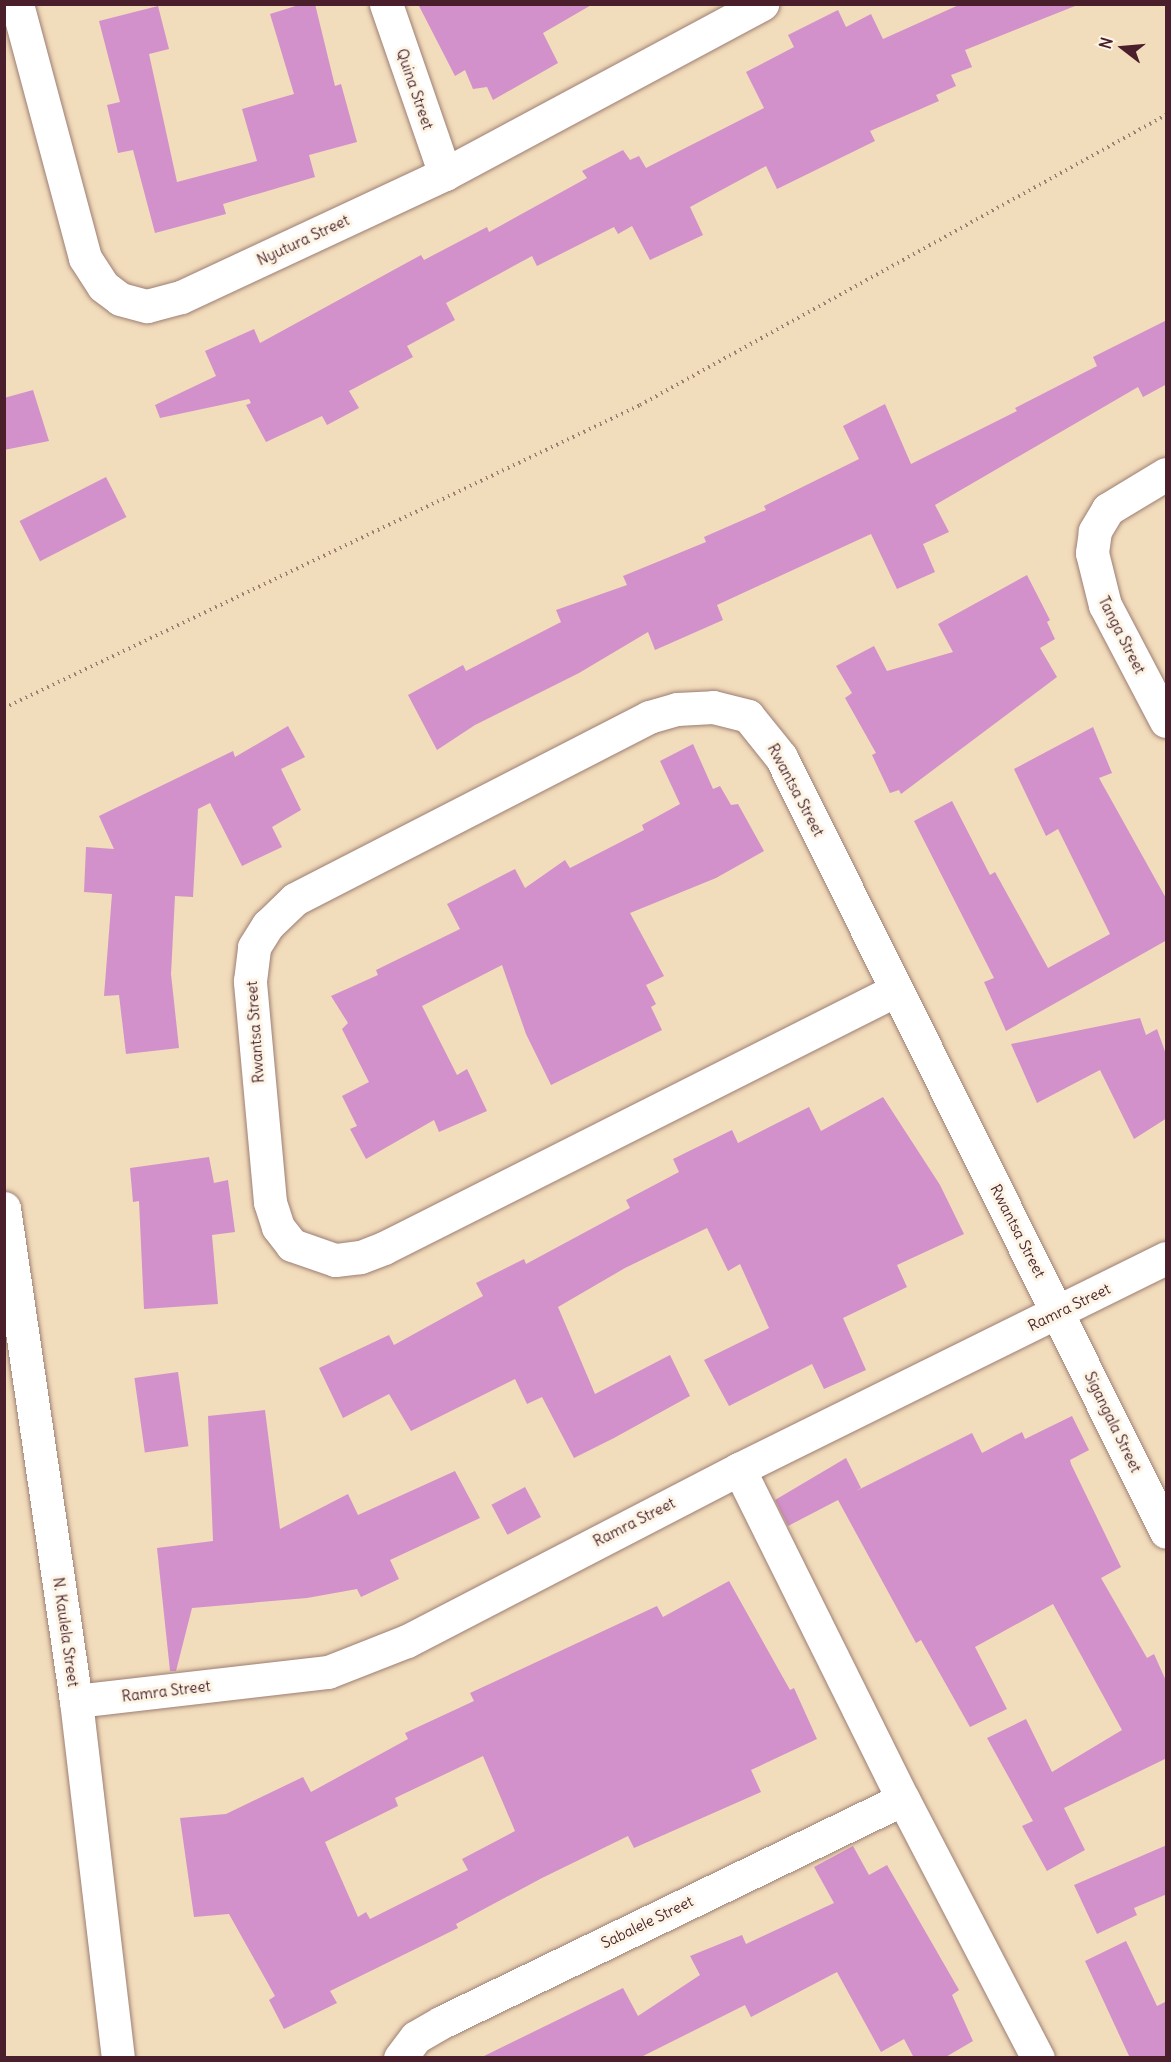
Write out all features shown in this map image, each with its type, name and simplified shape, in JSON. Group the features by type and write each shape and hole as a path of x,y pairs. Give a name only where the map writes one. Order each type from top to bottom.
{"street":[{"name":"Nyutura Street","path":"17,4 85,258 103,286 120,299 147,306 181,297 445,174 762,4"},
{"name":"Quina Street","path":"386,4 445,174"},
{"name":"Tanga Street","path":"1167,474 1108,509 1095,531 1092,553 1105,605 1167,721"},
{"name":"Rwantsa Street","path":"896,990 368,1254 335,1260 310,1253 292,1245 278,1227 270,1202 250,981 254,948 268,925 295,899 649,717 677,709 713,707 748,716 764,731 781,757 1059,1312"},
{"name":"N. Kaulela Street","path":"4,1208 76,1701 118,2058"},
{"name":"Ramra Street","path":"76,1701 328,1672 406,1641 739,1469 1167,1258"},
{"name":"Sigangala Street","path":"1059,1312 1167,1532"},
{"path":"739,1469 903,1798 1038,2058"},
{"name":"Sabalele Street","path":"400,2058 416,2037 442,2022 903,1798"}],"path":[{"path":"4,708 640,405 1167,116"}],"building":[{"path":"302,4 315,4 335,86 341,84 357,142 309,155 315,177 223,204 226,214 155,233 133,150 118,153 107,105 120,102 99,21 158,6 169,49 149,54 177,182 257,161 242,109 294,94 270,14"},
{"path":"418,4 593,4 543,33 558,63 493,100 487,87 473,89 465,70 455,76"},
{"path":"961,4 1075,6 965,50 972,67 951,75 956,86 936,95 939,101 870,131 875,141 777,189 766,166 690,207 703,235 650,260 632,226 618,234 614,227 537,266 532,256 446,303 455,320 407,346 413,357 349,391 359,408 327,425 322,416 266,442 246,405 251,403 249,399 160,418 155,405 216,376 205,351 254,329 260,343 421,255 424,260 487,227 489,232 587,178 582,171 623,150 630,160 639,156 646,168 764,108 746,72 794,47 788,35 838,10 846,27 871,14 883,39"},
{"path":"1167,320 1167,384 1143,397 1138,387 935,505 949,532 923,544 935,572 897,589 871,534 717,605 723,620 655,650 648,632 579,673 475,725 437,750 408,695 463,665 466,671 561,622 556,610 627,585 623,576 706,542 704,537 766,510 764,506 859,459 843,426 885,404 911,464 1017,411 1015,408 1097,366 1093,357"},
{"path":"33,390 49,441 4,450 4,398"},
{"path":"106,477 126,517 40,561 20,521"},
{"path":"1027,575 1050,620 1047,622 1055,639 1040,648 1057,677 901,794 899,790 890,793 872,755 876,753 845,698 852,693 836,666 874,646 887,671 953,652 938,624"},
{"path":"288,726 305,757 281,769 301,810 272,827 282,847 242,866 210,803 198,809 193,897 175,896 171,974 179,1048 126,1054 119,995 104,996 112,894 84,892 86,847 114,849 99,816 233,751 235,757"},
{"path":"1093,727 1112,773 1099,778 1167,900 1167,940 1006,1031 984,982 994,978 914,821 952,801 990,875 995,872 1048,968 1110,934 1058,829 1046,836 1014,769"},
{"path":"693,744 713,789 720,786 731,805 738,804 764,851 716,878 630,913 664,976 646,985 656,1004 651,1007 662,1030 551,1085 526,1034 502,965 422,1006 457,1075 467,1069 487,1111 439,1132 434,1120 366,1159 350,1129 357,1126 342,1096 369,1082 342,1029 348,1023 331,996 378,975 376,970 460,929 447,904 515,869 525,888 565,860 570,868 644,830 642,825 680,804 660,761"},
{"path":"1140,1018 1146,1035 1157,1029 1167,1057 1167,1118 1134,1139 1100,1070 1037,1103 1011,1044"},
{"path":"883,1097 940,1185 964,1234 897,1265 907,1287 843,1318 866,1370 824,1389 812,1364 729,1406 704,1360 769,1328 740,1264 728,1271 707,1228 625,1268 558,1307 595,1394 670,1355 690,1396 614,1438 574,1458 542,1397 527,1404 515,1379 411,1431 389,1394 343,1418 319,1368 389,1335 394,1345 483,1296 476,1283 524,1259 526,1264 630,1208 626,1200 679,1172 673,1159 732,1130 738,1143 809,1107 821,1131"},
{"path":"209,1157 214,1183 228,1180 235,1232 212,1235 218,1304 144,1309 139,1201 133,1202 130,1168"},
{"path":"178,1372 188,1446 145,1452 134,1378"},
{"path":"265,1410 280,1529 348,1494 358,1515 455,1471 480,1518 390,1560 399,1579 361,1597 357,1589 307,1598 192,1608 176,1671 170,1671 157,1548 213,1541 208,1416"},
{"path":"1072,1416 1089,1450 1070,1460 1071,1464 1121,1567 1101,1578 1147,1658 1154,1654 1167,1683 1167,1758 1064,1808 1085,1850 1047,1871 1022,1826 1033,1821 987,1738 1026,1719 1052,1772 1122,1730 1053,1604 975,1647 1007,1709 970,1727 921,1640 916,1643 838,1500 788,1526 775,1500 846,1458 861,1488 856,1491 972,1433 982,1453 1022,1432 1025,1439"},
{"path":"525,1487 541,1517 507,1535 491,1505"},
{"path":"729,1581 790,1690 794,1688 817,1739 751,1770 761,1792 634,1848 628,1836 542,1878 456,1924 458,1928 330,1991 337,2003 284,2029 269,2000 275,1996 229,1914 194,1917 180,1818 226,1814 303,1777 311,1792 408,1739 405,1733 474,1701 470,1693 657,1606 663,1617","holes":["483,1756 515,1831 462,1859 468,1870 370,1919 366,1912 358,1917 325,1842 398,1806 395,1798"]},
{"path":"1167,1845 1167,1894 1134,1908 1137,1915 1097,1934 1074,1885"},
{"path":"853,1846 869,1875 887,1865 959,1990 952,1995 973,2041 944,2058 914,2058 904,2039 881,2052 837,1972 751,2017 745,2005 639,2058 480,2058 623,1988 638,2016 700,1975 690,1956 742,1935 746,1944 834,1903 814,1867"},
{"path":"1126,1941 1157,2006 1167,2001 1167,2058 1130,2058 1085,1961"}]}
